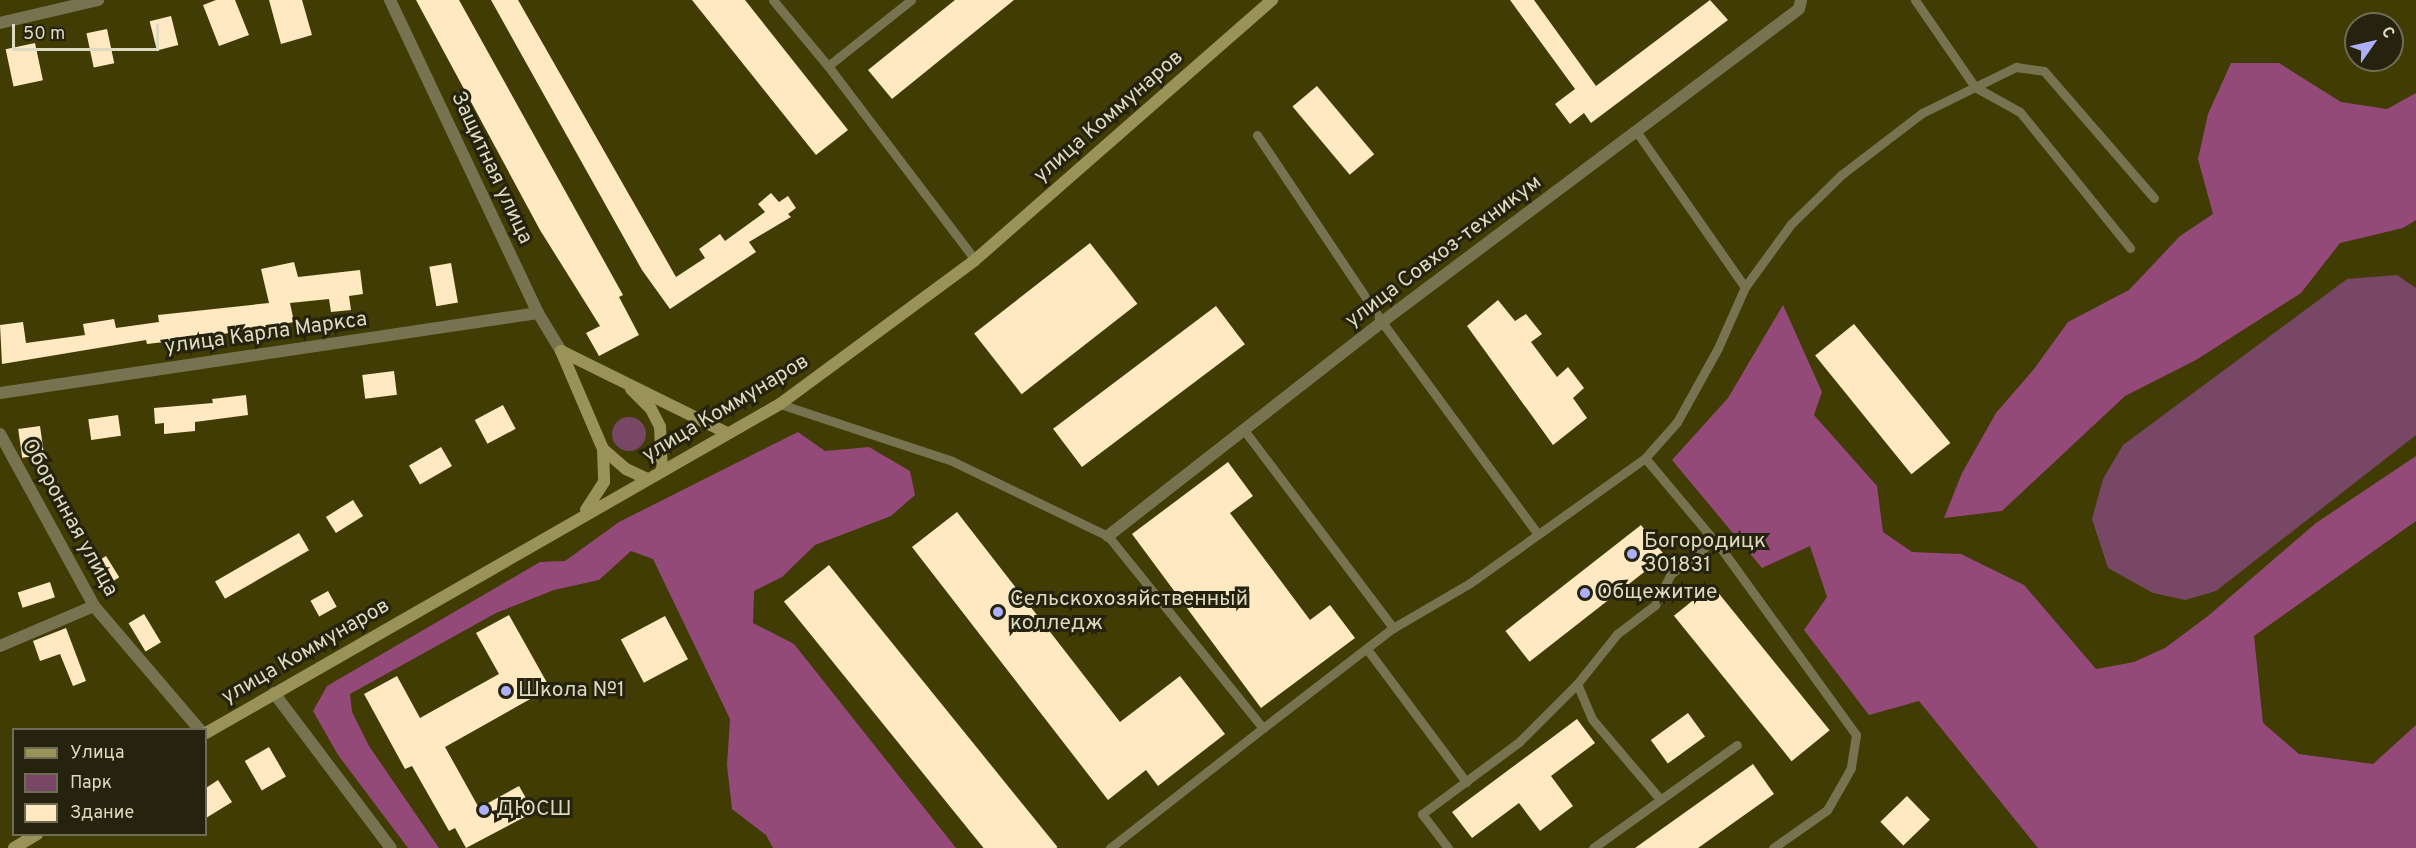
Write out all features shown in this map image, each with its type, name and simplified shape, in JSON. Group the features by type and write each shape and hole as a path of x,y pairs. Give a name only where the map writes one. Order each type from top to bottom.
{"main road":[{"name":"улица Коммунаров","path":"207,732 780,404 975,260 1272,0"},
{"path":"561,351 727,433"},
{"path":"561,351 603,449 604,482 598,496 579,518"},
{"path":"626,383 651,409 660,427 662,470"},
{"path":"603,449 626,469 647,479"},
{"path":"14,848 34,836"}],"street":[{"path":"0,23 98,0"},
{"name":"Защитная улица","path":"390,0 538,313 561,351"},
{"name":"улица Совхоз-техникум","path":"1108,536 1382,322 1799,9 1801,0"},
{"name":"улица Карла Маркса","path":"0,393 538,313"},
{"name":"Оборонная улица","path":"0,434 94,606 199,728"},
{"path":"0,646 94,606"},
{"path":"274,693 392,848"}],"lane":[{"path":"773,0 828,66 975,260"},
{"path":"828,66 911,0"},
{"path":"1915,0 1975,87 2020,112 2130,248"},
{"path":"1110,848 1393,628 1470,583 1645,458 1677,422 1718,348 1745,287 1791,224 1841,176 1922,114 2016,67 2044,71 2154,198"},
{"path":"1636,131 1745,287"},
{"path":"1257,135 1382,322 1538,534"},
{"path":"780,404 952,461 1108,536 1263,728"},
{"path":"1244,430 1393,628"},
{"path":"1645,458 1714,540 1856,735 1851,768 1827,810 1773,848"},
{"path":"1448,848 1422,814 1519,742 1577,684 1617,634 1655,605 1671,574 1714,540"},
{"path":"1367,649 1466,782"},
{"path":"1577,684 1592,719 1660,799"},
{"path":"1593,848 1737,744"}],"green space":[{"path":"2397,275 2416,288 2416,435 2216,591 2185,600 2153,593 2108,568 2092,519 2103,479 2123,445 2347,279"},
{"path":"629,417 641,422 646,434 641,446 629,451 617,446 612,434 617,422"}],"shaded area":[{"path":"2231,63 2279,63 2341,102 2387,109 2416,93 2416,220 2403,228 2340,243 2301,293 2196,360 2125,396 2002,511 1944,518 1962,473 1996,413 2034,369 2068,322 2129,290 2180,236 2213,214 2198,159 2208,114"},
{"path":"1783,305 1822,392 1814,415 1877,486 1883,532 1912,552 1961,554 2024,585 2096,669 2134,662 2165,648 2208,616 2316,523 2416,456 2416,521 2254,636 2263,723 2299,754 2373,764 2416,725 2416,848 2038,848 1919,701 1869,715 1804,630 1827,597 1810,546 1762,568 1672,460 1728,398"},
{"path":"798,432 825,451 869,447 910,471 915,495 891,516 815,545 782,577 754,591 753,623 794,644 956,848 773,848 766,835 732,809 727,765 730,719 653,559 631,551 599,580 554,590 496,613 350,694 352,712 369,746 439,848 408,848 338,755 313,711 327,686 540,562 565,561 619,522"}],"building":[{"path":"216,0 235,0 249,35 219,46 203,5"},
{"path":"269,0 302,0 312,35 281,44"},
{"path":"416,0 459,0 623,295 619,297 639,335 599,356 586,333 600,326 540,230"},
{"path":"491,0 518,0 676,277 705,258 699,249 720,234 725,241 765,212 758,204 771,193 779,202 788,196 796,208 788,214 791,217 749,242 756,252 670,309 642,270"},
{"path":"692,0 745,0 848,130 816,155"},
{"path":"955,0 1014,0 892,99 868,70"},
{"path":"1510,0 1534,0 1596,86 1710,0 1728,20 1591,123 1584,113 1570,124 1555,104 1575,89"},
{"path":"171,16 178,45 157,50 150,21"},
{"path":"107,29 114,63 94,68 86,33"},
{"path":"35,43 43,80 14,86 6,49"},
{"path":"1317,86 1374,154 1350,175 1292,107"},
{"path":"1090,243 1137,304 1022,394 974,334"},
{"path":"294,262 298,277 360,270 363,294 349,296 351,310 331,312 329,299 290,303 294,322 199,338 147,344 146,340 2,364 0,325 23,322 26,343 85,335 83,324 114,319 116,328 159,322 158,315 269,303 261,269"},
{"path":"451,263 458,302 436,306 429,267"},
{"path":"1498,300 1515,321 1526,314 1542,334 1531,342 1557,377 1568,367 1584,388 1573,398 1587,418 1553,445 1467,326"},
{"path":"1216,306 1245,344 1082,467 1053,429"},
{"path":"1854,324 1950,443 1911,474 1815,355"},
{"path":"394,371 397,395 365,399 362,375"},
{"path":"246,395 248,415 195,422 195,431 164,434 164,423 155,424 154,408 213,403 212,399"},
{"path":"503,405 516,429 487,444 475,420"},
{"path":"118,415 121,436 91,440 88,419"},
{"path":"40,426 44,455 22,458 18,429"},
{"path":"441,447 452,466 420,485 409,465"},
{"path":"1228,462 1253,496 1230,513 1310,620 1330,605 1355,638 1261,708 1132,534"},
{"path":"353,500 363,516 336,533 326,517"},
{"name":"Сельскохозяйственный колледж","path":"957,512 1120,722 1180,676 1225,734 1158,786 1146,770 1108,800 912,547"},
{"name":"Общежитие","path":"1641,525 1665,556 1529,662 1505,631"},
{"path":"299,533 309,550 225,599 215,582"},
{"path":"106,556 119,577 102,588 89,567"},
{"path":"829,565 1057,847 984,848 784,602"},
{"path":"50,582 55,597 23,608 18,593"},
{"path":"1712,585 1830,730 1792,761 1674,616"},
{"path":"328,591 337,607 319,616 311,601"},
{"path":"144,614 161,642 146,652 129,623"},
{"name":"Школа №1","path":"509,615 550,688 445,747 479,808 519,786 534,812 466,848 455,828 449,831 412,766 405,769 364,694 397,676 420,718 499,674 476,633"},
{"path":"665,616 688,659 644,683 621,639"},
{"path":"66,628 86,681 73,686 60,654 40,661 33,641"},
{"path":"1688,713 1705,736 1668,763 1651,740"},
{"path":"1577,719 1595,743 1551,776 1573,806 1540,831 1519,803 1472,838 1452,812"},
{"path":"269,747 286,776 262,790 245,761"},
{"path":"1753,764 1774,794 1698,848 1635,848"},
{"path":"218,780 232,802 207,817 207,787"},
{"path":"1907,796 1930,820 1903,845 1880,822"}],"place":[{"name":"Богородицк 301831","path":"1632,554"},
{"name":"Общежитие","path":"1585,593"},
{"name":"Сельскохозяйственный колледж","path":"998,612"},
{"name":"Школа №1","path":"506,691"},
{"name":"ДЮСШ","path":"484,810"}]}
